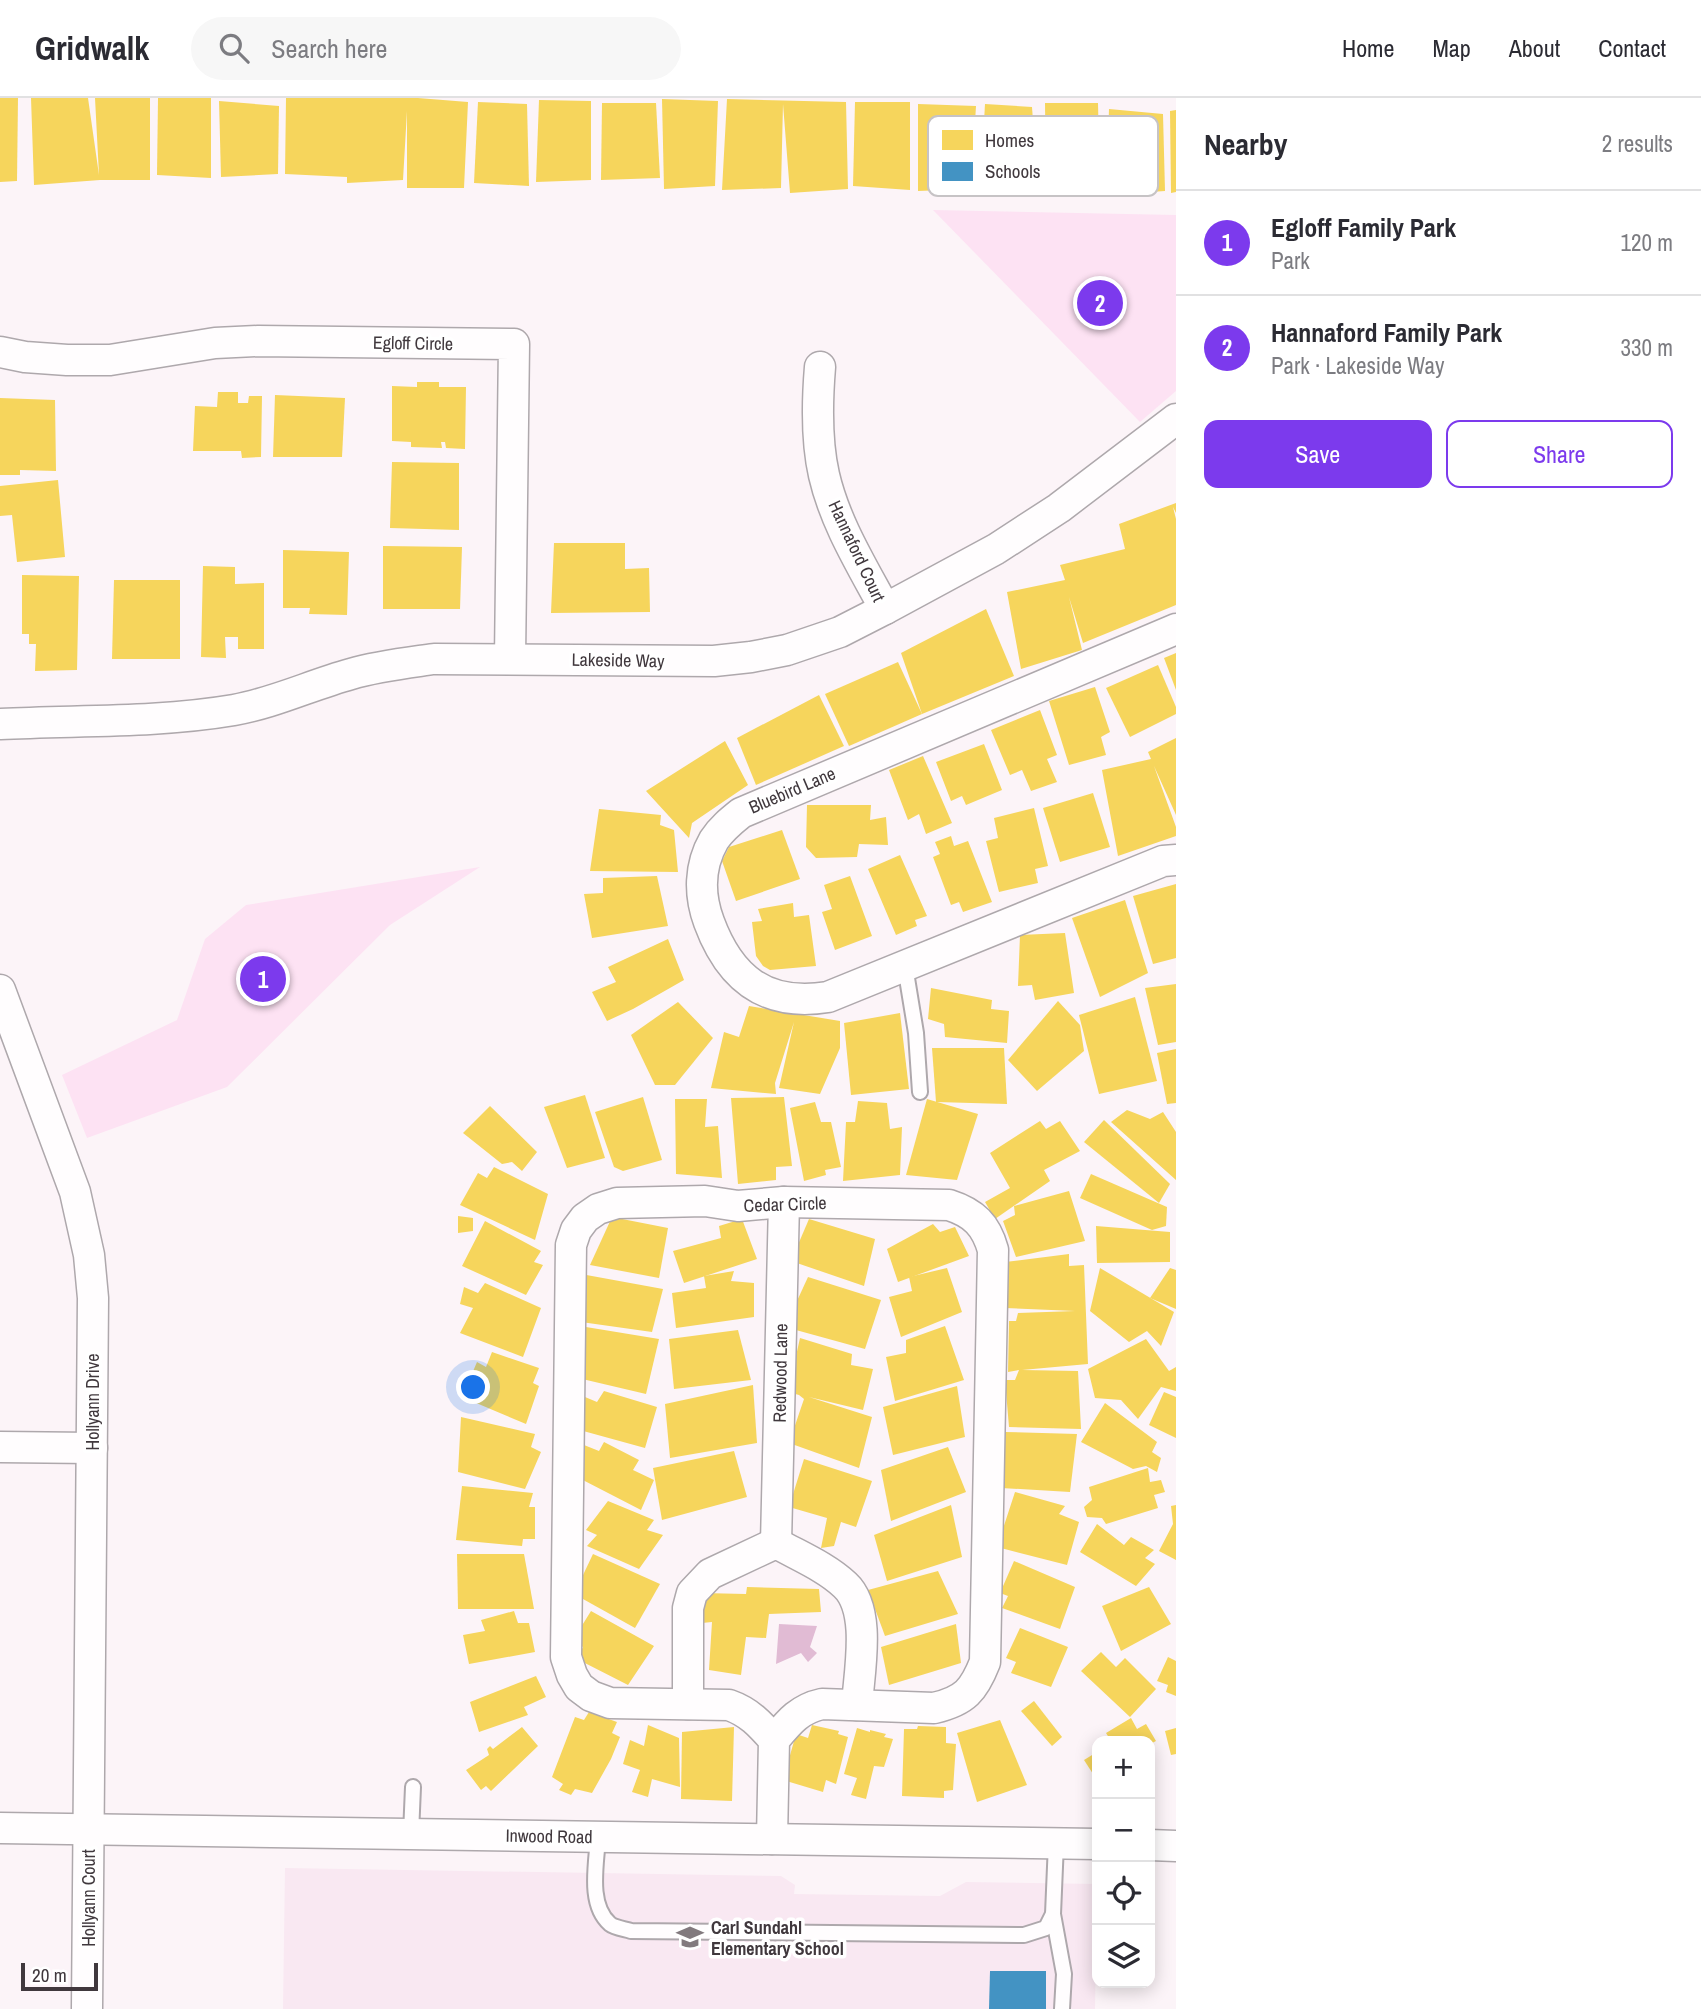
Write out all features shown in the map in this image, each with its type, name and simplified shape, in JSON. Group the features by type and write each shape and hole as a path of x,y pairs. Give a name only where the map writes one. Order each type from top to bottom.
{"street":[{"name":"Egloff Circle","path":"0,352 25,357 110,360 215,343 258,341 514,344 510,658"},
{"name":"Hannaford Court","path":"820,367 819,433 824,474 844,532 885,609"},
{"name":"Lakeside Way","path":"0,724 187,716 236,709 284,697 350,674 392,664 434,659 715,660 787,650 840,632 996,548 1059,508 1176,419"},
{"name":"Bluebird Lane","path":"1176,629 756,805 741,813 715,839 701,877 703,905 724,958 745,980 764,991 789,999 811,1000 828,997 1163,862 1176,860"},
{"name":"Hollyann Drive","path":"0,990 80,1213 89,1255 93,1298 89,1829"},
{"name":"Cedar Circle","path":"705,1201 738,1206 784,1202 949,1205 965,1210 979,1220 989,1233 993,1250 985,1662 976,1683 961,1699 934,1707 822,1704 808,1707 795,1714 774,1740 744,1710 729,1704 688,1704 610,1703 590,1696 579,1687 566,1657 571,1245 576,1230 598,1209 617,1203 705,1201"},
{"name":"Redwood Lane","path":"776,1543 784,1202"},
{"path":"0,1447 92,1448"},
{"path":"688,1704 688,1608 692,1592 710,1574 776,1543 830,1573 848,1587 856,1601 862,1621 857,1705"},
{"path":"772,1839 774,1740"},
{"name":"Inwood Road","path":"0,1828 1092,1844"},
{"name":"Hollyann Court","path":"87,2009 89,1829"},
{"path":"1155,1845 1176,1846"}],"lane":[{"path":"905,966 916,1033 920,1092"},
{"path":"411,1834 413,1787"},
{"path":"598,1836 596,1894 602,1912 611,1925 631,1931 1024,1935 1046,1928 1054,1914"},
{"path":"1056,1843 1054,1914 1064,1974 1062,2009"}],"shaded area":[{"path":"933,210 1176,215 1176,391 1140,422"},
{"path":"480,867 390,925 227,1087 87,1138 62,1075 177,1020 205,939 246,905"},
{"path":"779,1624 817,1626 810,1647 817,1653 808,1662 801,1653 776,1664"},
{"name":"Carl Sundahl Elementary School","path":"285,1868 781,1876 795,1885 794,1894 940,1896 966,1882 1092,1884 1092,1988 1095,1988 1095,2009 283,2009"}],"building: Homes":[{"path":"0,98 18,98 17,181 0,182"},
{"path":"31,98 88,98 99,175 95,98 150,98 150,180 100,180 34,185"},
{"path":"158,98 211,98 211,178 157,175"},
{"path":"286,98 418,98 468,102 464,188 407,188 407,111 403,180 347,183 347,177 285,174"},
{"path":"662,99 718,101 715,186 664,189"},
{"path":"727,99 846,102 848,189 790,193 783,104 781,188 722,190"},
{"path":"539,100 591,101 591,180 536,182"},
{"path":"219,101 279,106 278,174 221,177"},
{"path":"478,102 527,104 529,186 474,183"},
{"path":"855,102 910,102 910,190 853,186"},
{"path":"602,103 656,103 660,178 601,180"},
{"path":"1045,103 1098,103 1098,116 1045,116"},
{"path":"918,104 976,106 975,116 928,116 928,191 918,191"},
{"path":"985,104 1032,107 1033,116 984,116"},
{"path":"1109,109 1163,114 1165,191 1158,191 1158,116 1109,116"},
{"path":"1176,110 1176,192 1171,193 1170,111"},
{"path":"417,382 439,382 439,387 466,387 465,449 446,448 445,442 441,442 442,448 411,447 411,442 392,441 392,386 417,387"},
{"path":"218,392 238,392 238,403 248,403 249,396 262,396 261,457 242,458 241,451 193,451 195,406 217,407"},
{"path":"275,395 345,398 342,457 273,457"},
{"path":"0,398 55,400 56,471 20,470 20,475 0,475"},
{"path":"392,462 459,463 459,530 390,528"},
{"path":"58,480 65,557 17,562 12,515 0,516 0,486"},
{"path":"1176,503 1176,513 1173,507 1176,519 1176,605 1083,643 1069,597 1082,650 1021,669 1007,592 1065,580 1060,565 1125,549 1119,524"},
{"path":"554,543 625,543 625,569 649,568 650,612 551,613"},
{"path":"383,546 462,547 460,609 383,609"},
{"path":"283,550 349,552 347,615 309,614 310,608 283,608"},
{"path":"203,566 235,567 235,584 264,583 264,649 238,649 238,637 225,637 226,658 201,657"},
{"path":"22,575 79,576 77,670 35,671 36,644 29,644 29,634 22,634"},
{"path":"114,580 180,580 180,659 112,659"},
{"path":"986,609 1014,676 922,714 901,653"},
{"path":"1176,653 1176,690 1164,658"},
{"path":"898,662 922,714 849,746 825,694"},
{"path":"1158,665 1176,707 1176,714 1130,737 1106,688"},
{"path":"1095,687 1110,732 1101,737 1106,755 1069,765 1049,701"},
{"path":"819,695 844,746 756,785 737,738"},
{"path":"1040,710 1057,755 1047,759 1057,782 1031,791 1022,770 1010,775 991,730"},
{"path":"1176,738 1176,815 1154,766 1176,827 1176,836 1118,856 1102,770 1151,759 1148,752"},
{"path":"725,741 748,785 692,823 689,838 646,791"},
{"path":"984,744 1002,790 966,805 962,796 951,801 936,762"},
{"path":"923,756 952,823 926,834 919,814 908,820 889,770"},
{"path":"1093,793 1110,847 1060,862 1043,808"},
{"path":"807,805 871,805 870,820 886,817 888,845 859,844 857,857 816,858 806,847"},
{"path":"1034,808 1048,866 1035,869 1038,883 999,892 986,841 998,838 994,818"},
{"path":"599,809 661,815 660,825 674,830 678,872 590,871"},
{"path":"782,830 800,879 736,901 722,861 729,847"},
{"path":"951,836 954,846 968,841 992,902 963,912 959,902 951,905 933,857 940,854 935,842"},
{"path":"900,855 927,916 915,920 917,926 896,935 868,869"},
{"path":"657,876 668,926 592,938 584,894 603,893 603,878"},
{"path":"850,876 872,936 835,950 822,912 832,909 824,885"},
{"path":"1176,884 1176,958 1153,964 1133,896"},
{"path":"1125,900 1148,973 1100,997 1072,918"},
{"path":"793,903 794,917 809,915 816,966 770,970 763,966 756,956 752,922 762,921 758,909"},
{"path":"1065,933 1074,993 1035,1000 1032,985 1018,986 1020,935"},
{"path":"668,939 684,980 607,1021 592,992 616,982 608,967"},
{"path":"1176,984 1176,1042 1158,1045 1145,988"},
{"path":"931,988 992,1000 991,1009 1009,1011 1007,1043 945,1037 944,1024 928,1019"},
{"path":"1135,997 1157,1081 1099,1094 1079,1015"},
{"path":"1058,1001 1080,1025 1084,1051 1037,1091 1008,1060"},
{"path":"678,1002 713,1038 675,1085 655,1085 631,1035"},
{"path":"749,1006 840,1021 840,1048 820,1094 779,1088 794,1022 775,1083 776,1094 711,1088 724,1032 739,1037"},
{"path":"900,1013 909,1089 851,1095 844,1023"},
{"path":"932,1048 1004,1048 1007,1104 936,1102"},
{"path":"1176,1049 1176,1103 1167,1104 1157,1053"},
{"path":"585,1095 605,1158 567,1168 544,1107"},
{"path":"643,1097 662,1160 623,1171 614,1167 595,1112"},
{"path":"784,1097 792,1166 776,1167 776,1180 738,1184 731,1098"},
{"path":"675,1099 707,1099 705,1127 718,1126 722,1178 676,1174"},
{"path":"927,1099 978,1114 957,1180 906,1175"},
{"path":"858,1101 887,1103 890,1129 902,1127 900,1175 843,1181 846,1122 855,1122"},
{"path":"815,1102 821,1122 831,1122 841,1167 825,1170 826,1175 804,1181 790,1108"},
{"path":"490,1106 537,1152 522,1171 512,1162 502,1164 463,1133"},
{"path":"1127,1110 1150,1119 1163,1112 1176,1132 1176,1180 1111,1122"},
{"path":"1104,1120 1170,1184 1159,1203 1084,1142"},
{"path":"1040,1121 1046,1129 1060,1121 1080,1151 1044,1170 1050,1181 995,1219 985,1202 1010,1188 990,1153"},
{"path":"494,1167 548,1194 535,1240 460,1205 478,1173 487,1178"},
{"path":"1091,1174 1167,1207 1166,1226 1152,1230 1080,1198"},
{"path":"1069,1191 1085,1241 1016,1257 1003,1221 1015,1215 1014,1206"},
{"path":"458,1216 473,1218 473,1231 458,1233"},
{"path":"612,1217 668,1228 659,1278 590,1265"},
{"path":"742,1219 757,1259 684,1283 673,1251 721,1238 719,1226"},
{"path":"809,1219 875,1239 864,1286 791,1261"},
{"path":"485,1221 541,1251 534,1262 543,1265 526,1295 462,1266"},
{"path":"933,1224 940,1232 955,1227 969,1256 898,1282 887,1249"},
{"path":"1096,1226 1170,1232 1170,1262 1097,1263"},
{"path":"1069,1254 1069,1266 1084,1265 1088,1364 1022,1370 1078,1371 1081,1429 1009,1427 1005,1380 1015,1380 1019,1370 1008,1372 1009,1321 1016,1321 1018,1313 1075,1311 1005,1308 1005,1262"},
{"path":"947,1268 962,1312 901,1337 889,1297 912,1291 909,1277"},
{"path":"1100,1268 1174,1312 1161,1346 1147,1331 1129,1342 1090,1311"},
{"path":"1170,1268 1176,1270 1176,1309 1150,1298"},
{"path":"734,1271 731,1281 754,1283 754,1317 676,1328 672,1293 706,1288 704,1276"},
{"path":"581,1274 663,1289 652,1332 581,1322"},
{"path":"808,1277 881,1300 865,1349 785,1327"},
{"path":"485,1283 541,1308 523,1357 460,1333 473,1308 460,1304 464,1287 478,1293"},
{"path":"945,1326 964,1380 895,1401 886,1357 906,1353 906,1340"},
{"path":"586,1327 659,1339 646,1394 578,1378"},
{"path":"738,1330 751,1380 674,1389 669,1339"},
{"path":"800,1338 852,1354 851,1365 873,1369 863,1410 809,1397 872,1417 859,1468 789,1443 804,1399 788,1392"},
{"path":"1146,1339 1169,1371 1176,1367 1176,1391 1161,1387 1138,1419 1121,1400 1095,1398 1088,1369"},
{"path":"492,1352 539,1368 533,1383 539,1386 526,1424 462,1397 477,1362 486,1367"},
{"path":"753,1385 757,1443 670,1458 665,1404"},
{"path":"957,1386 965,1437 893,1455 883,1407"},
{"path":"604,1391 657,1407 645,1448 576,1429 585,1397 597,1402"},
{"path":"1164,1392 1176,1397 1176,1438 1149,1425"},
{"path":"1105,1403 1157,1442 1152,1452 1161,1458 1157,1472 1146,1466 1133,1469 1081,1442"},
{"path":"461,1417 535,1434 531,1447 541,1452 525,1489 458,1472"},
{"path":"1005,1432 1077,1434 1070,1492 1001,1488"},
{"path":"604,1442 639,1460 633,1470 654,1480 641,1510 577,1477 584,1445 599,1451"},
{"path":"948,1447 966,1492 891,1521 881,1470"},
{"path":"734,1451 747,1497 662,1520 653,1468"},
{"path":"804,1459 872,1481 856,1527 841,1522 834,1546 821,1548 827,1518 789,1507"},
{"path":"1148,1468 1150,1482 1161,1480 1165,1492 1154,1495 1158,1508 1106,1524 1102,1518 1087,1517 1084,1507 1092,1500 1089,1487"},
{"path":"462,1486 533,1493 529,1507 535,1507 535,1539 523,1539 522,1546 456,1540"},
{"path":"1015,1492 1065,1506 1059,1514 1079,1522 1067,1565 997,1547"},
{"path":"608,1501 654,1520 647,1530 663,1535 639,1569 587,1546 597,1535 586,1530"},
{"path":"951,1505 962,1557 887,1581 874,1535"},
{"path":"1176,1505 1176,1560 1159,1551 1173,1524 1171,1506"},
{"path":"1097,1524 1124,1545 1131,1537 1154,1550 1145,1558 1155,1564 1136,1586 1080,1552"},
{"path":"457,1554 524,1554 534,1609 458,1609"},
{"path":"593,1554 660,1584 635,1628 574,1594"},
{"path":"1014,1561 1075,1587 1060,1629 1002,1608 1008,1596 1000,1593"},
{"path":"938,1571 958,1614 885,1636 868,1590"},
{"path":"747,1587 819,1589 821,1612 769,1614 766,1638 746,1637 741,1675 709,1670 712,1622 702,1623 702,1593 746,1594"},
{"path":"1149,1587 1171,1624 1121,1651 1102,1606"},
{"path":"514,1611 518,1623 529,1623 535,1652 469,1664 463,1635 485,1631 481,1620"},
{"path":"591,1611 654,1646 628,1685 577,1659 583,1647 573,1640"},
{"path":"956,1624 961,1663 889,1685 881,1647"},
{"path":"1020,1628 1068,1647 1051,1687 1011,1673 1016,1662 1006,1658"},
{"path":"1101,1652 1116,1667 1125,1658 1156,1689 1130,1717 1081,1671"},
{"path":"1168,1657 1176,1661 1176,1696 1166,1692 1168,1685 1157,1681"},
{"path":"536,1676 546,1697 524,1707 528,1715 479,1732 470,1702"},
{"path":"1034,1701 1062,1737 1052,1746 1021,1711"},
{"path":"589,1712 617,1722 612,1733 620,1737 592,1793 575,1789 571,1795 559,1790 563,1784 552,1777 575,1717 584,1720"},
{"path":"1131,1718 1137,1729 1146,1724 1153,1736 1108,1736 1106,1733"},
{"path":"1000,1720 1027,1785 977,1802 957,1733"},
{"path":"648,1725 679,1738 680,1787 652,1779 648,1797 632,1792 640,1770 623,1764 630,1740 644,1746"},
{"path":"812,1725 839,1731 838,1734 848,1737 836,1784 826,1780 823,1792 783,1780 796,1734 808,1738"},
{"path":"918,1726 946,1727 946,1743 956,1744 953,1790 944,1791 944,1798 902,1796 904,1729 917,1729"},
{"path":"522,1727 538,1746 491,1791 486,1786 481,1790 466,1770 489,1755 487,1749 490,1746 493,1749"},
{"path":"734,1727 732,1801 681,1799 682,1732"},
{"path":"857,1728 886,1734 884,1737 893,1739 884,1767 874,1766 866,1799 851,1795 857,1778 844,1774"},
{"path":"1176,1728 1176,1754 1171,1755 1165,1731"},
{"path":"1092,1755 1092,1772 1084,1760"}],"building: Schools":[{"path":"990,1971 1046,1971 1046,2009 989,2009"}],"place":[{"name":"Hannaford Family Park","path":"1100,303"},
{"name":"Egloff Family Park","path":"263,979"},
{"name":"Carl Sundahl Elementary School","path":"690,1937"}]}
